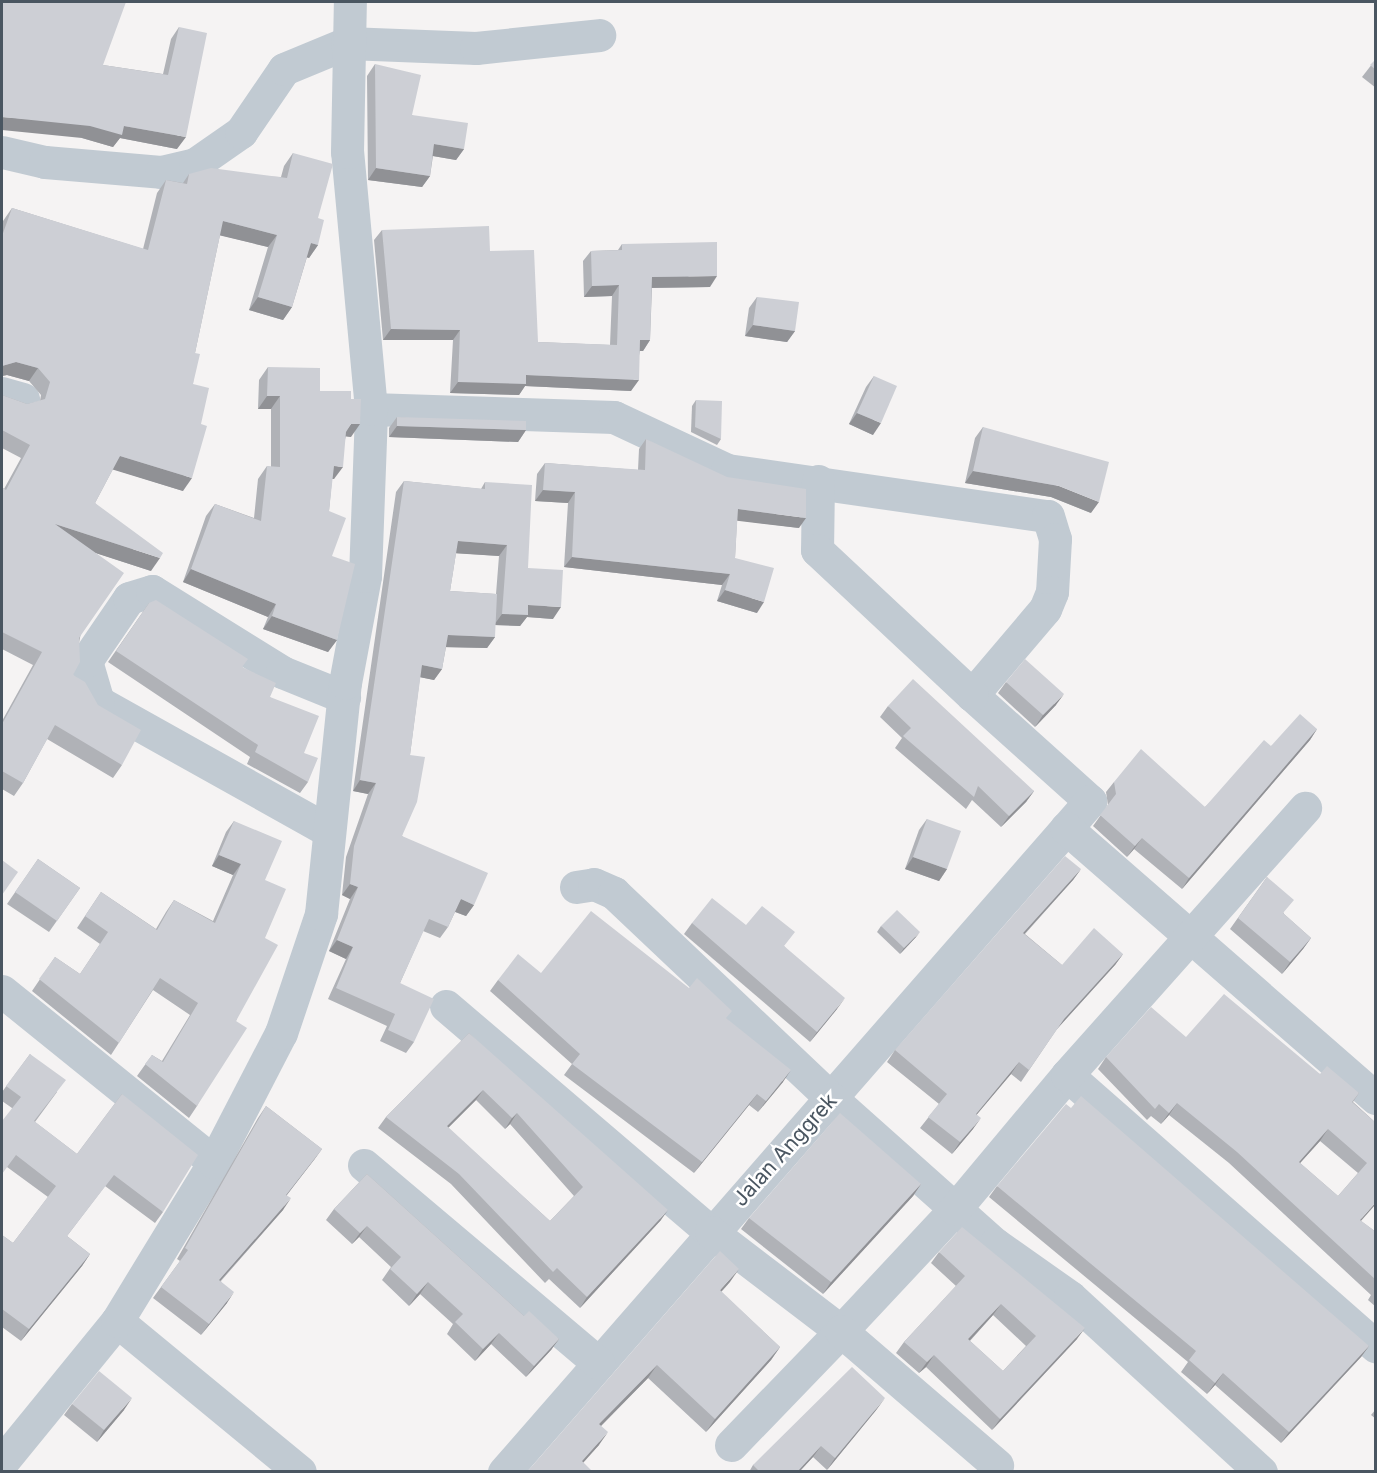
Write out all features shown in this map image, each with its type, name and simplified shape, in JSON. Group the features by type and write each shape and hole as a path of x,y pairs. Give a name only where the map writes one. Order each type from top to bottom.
{"street":[{"path":"2,1462 117,1321 214,1162 281,1033 321,914 344,697 365,576 371,409 347,152 347,43 350,2"},
{"path":"2,152 45,162 161,172 195,164 240,132 284,69 347,43 476,48 598,35"},
{"path":"371,409 614,417 703,462 818,481 1036,510 1055,524 1052,592 1045,609 972,695"},
{"name":"Jalan Anggrek","path":"504,1472 711,1232 832,1099 1066,828 1088,809 1088,798 972,695 817,550 818,481"},
{"path":"329,831 98,702 86,660 129,598 152,591 282,672 344,697"},
{"path":"731,1445 955,1209 1067,1075 1193,938 1305,808"},
{"path":"1066,828 1376,1098"},
{"path":"576,887 594,884 614,893 832,1099 955,1209 1070,1297 1261,1472"},
{"path":"2,991 214,1162"},
{"path":"446,1006 711,1232 841,1331 997,1465"},
{"path":"1067,1075 1376,1346"},
{"path":"364,1165 598,1362"},
{"path":"117,1321 300,1472"}],"building":[{"path":"2,2 126,2 103,65 168,75 179,27 207,33 186,137 124,126 122,135 90,126 2,117"},
{"path":"1376,59 1376,70 1370,65"},
{"path":"375,64 421,75 412,115 468,123 464,149 434,144 430,176 376,168"},
{"path":"293,153 333,164 318,218 324,220 318,245 311,243 292,307 258,297 277,235 223,221 195,353 200,354 193,384 209,388 201,424 207,426 192,478 120,456 95,503 163,553 160,558 55,524 124,573 79,638 80,662 73,675 85,682 98,705 141,730 122,765 55,725 23,783 2,771 2,724 42,652 2,632 2,487 6,490 30,445 2,430 2,395 27,404 45,399 50,382 38,368 16,362 2,366 2,236 12,208 148,250 166,180 187,184 189,174 211,168 287,178"},
{"path":"489,226 490,251 534,250 538,342 617,345 619,285 592,286 591,251 622,250 622,244 717,242 717,276 652,277 650,340 640,340 639,380 526,375 526,384 458,382 460,330 391,329 382,230"},
{"path":"757,297 799,302 795,331 753,325"},
{"path":"268,367 320,368 320,391 351,391 351,399 361,399 360,424 351,424 346,432 343,467 334,466 329,511 346,518 332,556 355,564 337,640 272,616 276,604 191,569 215,504 261,521 267,466 280,467 280,396 267,396"},
{"path":"874,376 897,386 881,423 857,413"},
{"path":"696,400 722,401 721,439 695,427"},
{"path":"397,417 526,421 526,430 397,426"},
{"path":"983,427 1109,462 1099,502 1059,486 973,471"},
{"path":"646,439 727,477 806,489 806,518 738,509 735,558 774,568 764,602 725,590 730,574 572,557 575,492 543,490 545,463 645,470"},
{"path":"404,481 485,489 485,482 532,485 528,568 563,570 561,607 528,605 528,615 502,614 507,545 458,541 450,591 497,594 495,637 448,635 442,669 422,665 410,755 425,757 417,802 402,836 488,873 474,905 461,899 448,927 429,919 400,983 434,999 414,1042 388,1030 395,1014 336,988 353,947 337,940 358,887 350,884 354,846 376,783 360,780"},
{"path":"156,600 248,659 242,667 276,683 270,697 319,716 304,753 318,758 308,782 255,752 258,745 116,651 149,603"},
{"path":"1025,659 1064,694 1043,715 1006,682"},
{"path":"913,679 1034,791 1009,816 978,786 974,797 903,736 911,728 888,706"},
{"path":"1300,714 1317,729 1189,878 1142,838 1135,846 1100,815 1116,794 1114,782 1141,749 1205,807 1264,740 1271,746"},
{"path":"927,819 961,831 947,869 913,857"},
{"path":"234,821 282,841 265,880 286,889 265,938 278,945 236,1021 247,1028 197,1106 145,1064 152,1055 163,1062 198,1003 160,978 119,1043 39,979 55,957 80,974 108,932 85,916 101,892 157,930 174,900 215,923 241,864 219,855"},
{"path":"1065,856 1081,869 1023,933 1062,965 1094,928 1123,954 1064,1019 1029,1070 1019,1062 976,1114 981,1118 960,1142 928,1117 947,1094 895,1050"},
{"path":"38,859 80,888 57,921 15,892"},
{"path":"2,860 18,872 2,895"},
{"path":"1267,877 1294,900 1283,913 1311,938 1290,962 1238,918"},
{"path":"712,898 746,925 762,906 795,932 784,946 845,998 817,1032 692,923"},
{"path":"897,910 920,932 904,948 881,926"},
{"path":"591,911 689,988 697,978 732,1011 726,1018 791,1070 766,1101 757,1094 702,1162 572,1064 580,1054 498,980 518,954 541,973"},
{"path":"1224,994 1320,1074 1327,1066 1359,1093 1352,1102 1376,1123 1376,1202 1360,1220 1376,1232 1376,1280 1237,1152 1177,1103 1169,1113 1159,1104 1155,1109 1106,1057 1151,1007 1186,1037","holes":["1328,1129 1367,1163 1338,1196 1299,1162"]},
{"path":"469,1033 668,1210 587,1297 557,1268 553,1272 459,1174 386,1117","holes":["483,1090 512,1118 517,1113 583,1187 550,1221 447,1126"]},
{"path":"30,1054 66,1080 34,1121 77,1154 122,1094 198,1155 163,1212 114,1175 67,1236 90,1254 29,1329 2,1309 2,1235 13,1243 56,1186 16,1155 2,1174 2,1121 21,1097 6,1086"},
{"path":"1081,1096 1369,1346 1289,1432 1223,1373 1215,1383 1189,1360 1196,1351 997,1186 1066,1104 1071,1108"},
{"path":"266,1106 322,1149 286,1195 291,1198 219,1280 234,1292 209,1324 161,1287 188,1250 185,1248"},
{"path":"840,1113 921,1184 831,1282 749,1218"},
{"path":"367,1174 524,1316 529,1311 559,1339 534,1366 499,1333 483,1349 455,1322 463,1314 428,1282 417,1294 390,1269 401,1257 367,1226 360,1233 334,1209"},
{"path":"962,1227 1085,1328 1000,1419 934,1355 927,1362 904,1342 965,1276 939,1252","holes":["1001,1304 1036,1336 1003,1371 968,1339"]},
{"path":"720,1251 739,1269 720,1290 780,1347 715,1419 657,1365 599,1424 608,1432 582,1461 593,1472 527,1472"},
{"path":"852,1367 885,1398 835,1458 821,1446 797,1472 760,1472 753,1465"},
{"path":"99,1371 132,1398 104,1430 72,1404"}]}
